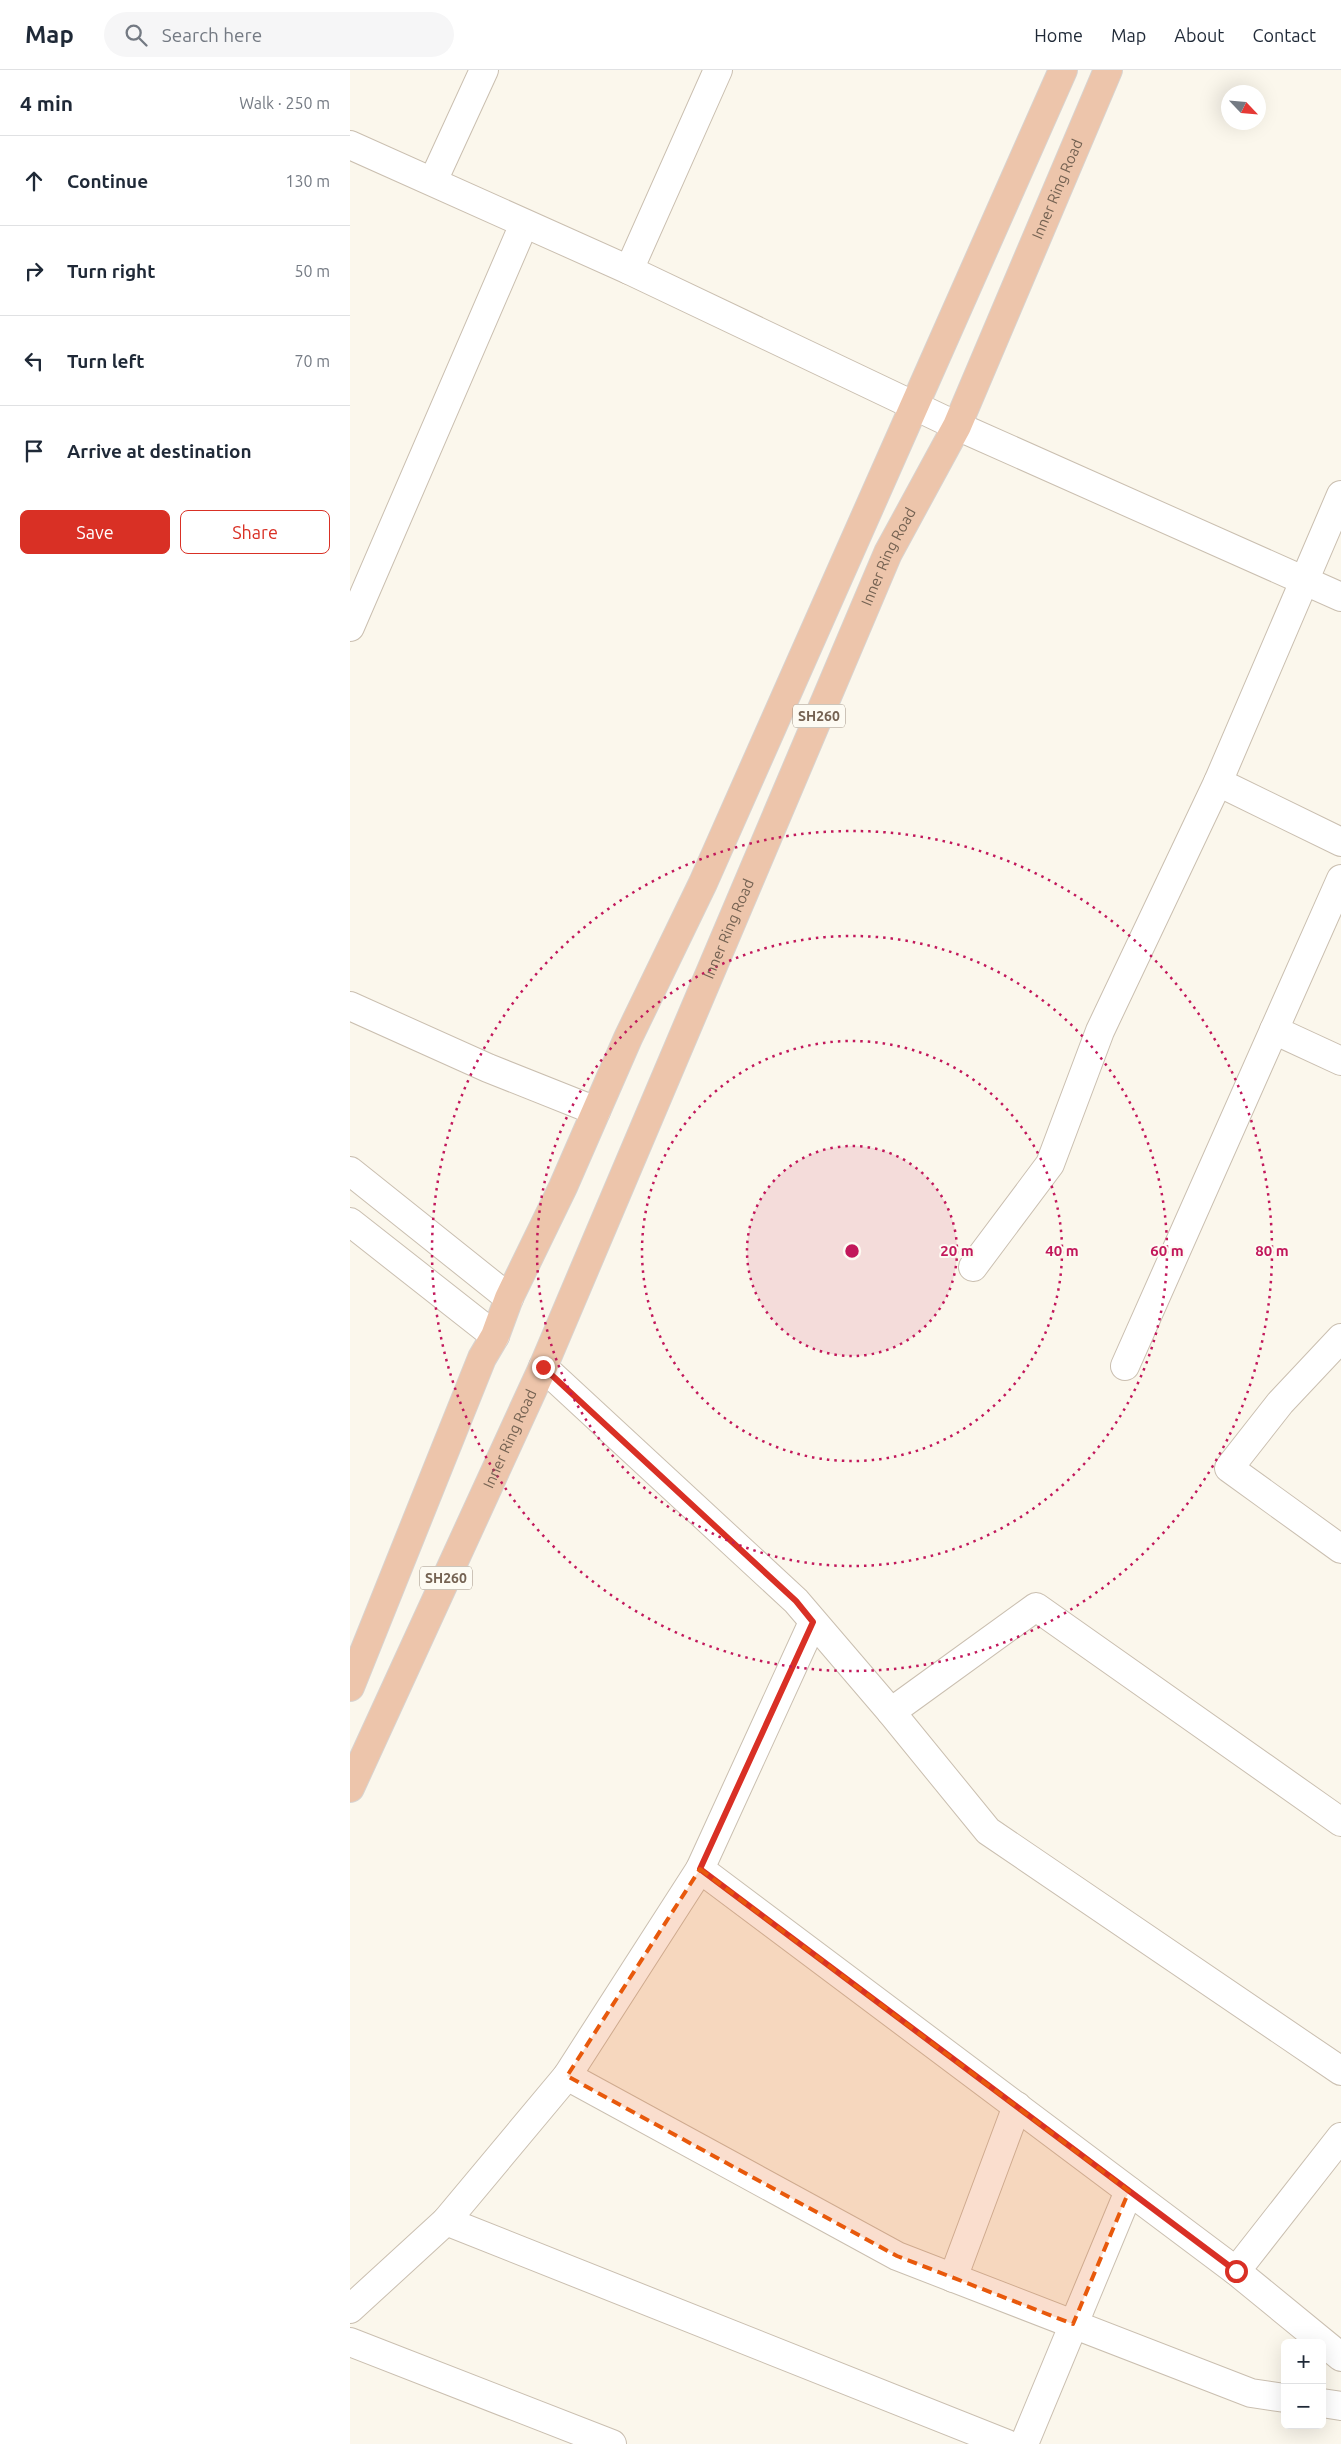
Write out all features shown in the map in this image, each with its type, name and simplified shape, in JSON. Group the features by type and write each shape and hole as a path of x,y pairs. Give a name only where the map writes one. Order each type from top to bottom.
{"highway":[{"path":"495,1336 510,1298 563,1188 628,1038 704,883 1064,70"},
{"name":"Inner Ring Road","path":"350,1788 543,1367 888,553 957,426 1108,70"},
{"name":"SH260","path":"350,1686 482,1358 495,1336"}],"street":[{"path":"433,181 484,70"},
{"path":"629,270 718,70"},
{"path":"350,144 629,270 957,426 1341,597"},
{"path":"350,626 524,224"},
{"path":"973,1266 1050,1164 1100,1031 1218,782 1341,495"},
{"path":"1218,782 1341,842"},
{"path":"1125,1366 1341,879"},
{"path":"350,1006 488,1068 596,1111"},
{"path":"1274,1030 1341,1061"},
{"path":"350,1171 510,1298"},
{"path":"350,1222 495,1336"},
{"path":"1341,1338 1280,1403 1228,1468 1341,1549"},
{"path":"543,1367 788,1594 891,1712 988,1831 1341,2071"},
{"path":"891,1712 1036,1607 1341,1822"},
{"path":"350,2309 446,2221 566,2076 700,1869 813,1622"},
{"path":"700,1869 1236,2271 1341,2357"},
{"path":"566,2076 897,2256 1251,2393 1281,2397"},
{"path":"953,2278 1017,2106"},
{"path":"1236,2271 1341,2137"},
{"path":"1024,2444 1129,2191"},
{"path":"446,2221 1007,2444"},
{"path":"350,2342 612,2444"},
{"path":"1326,2404 1341,2406"}],"highlighted area":[{"path":"700,1869 1129,2191 1073,2324 897,2256 567,2076"}],"route":[{"path":"543,1367 796,1601 813,1622 700,1869 1236,2271"}]}
